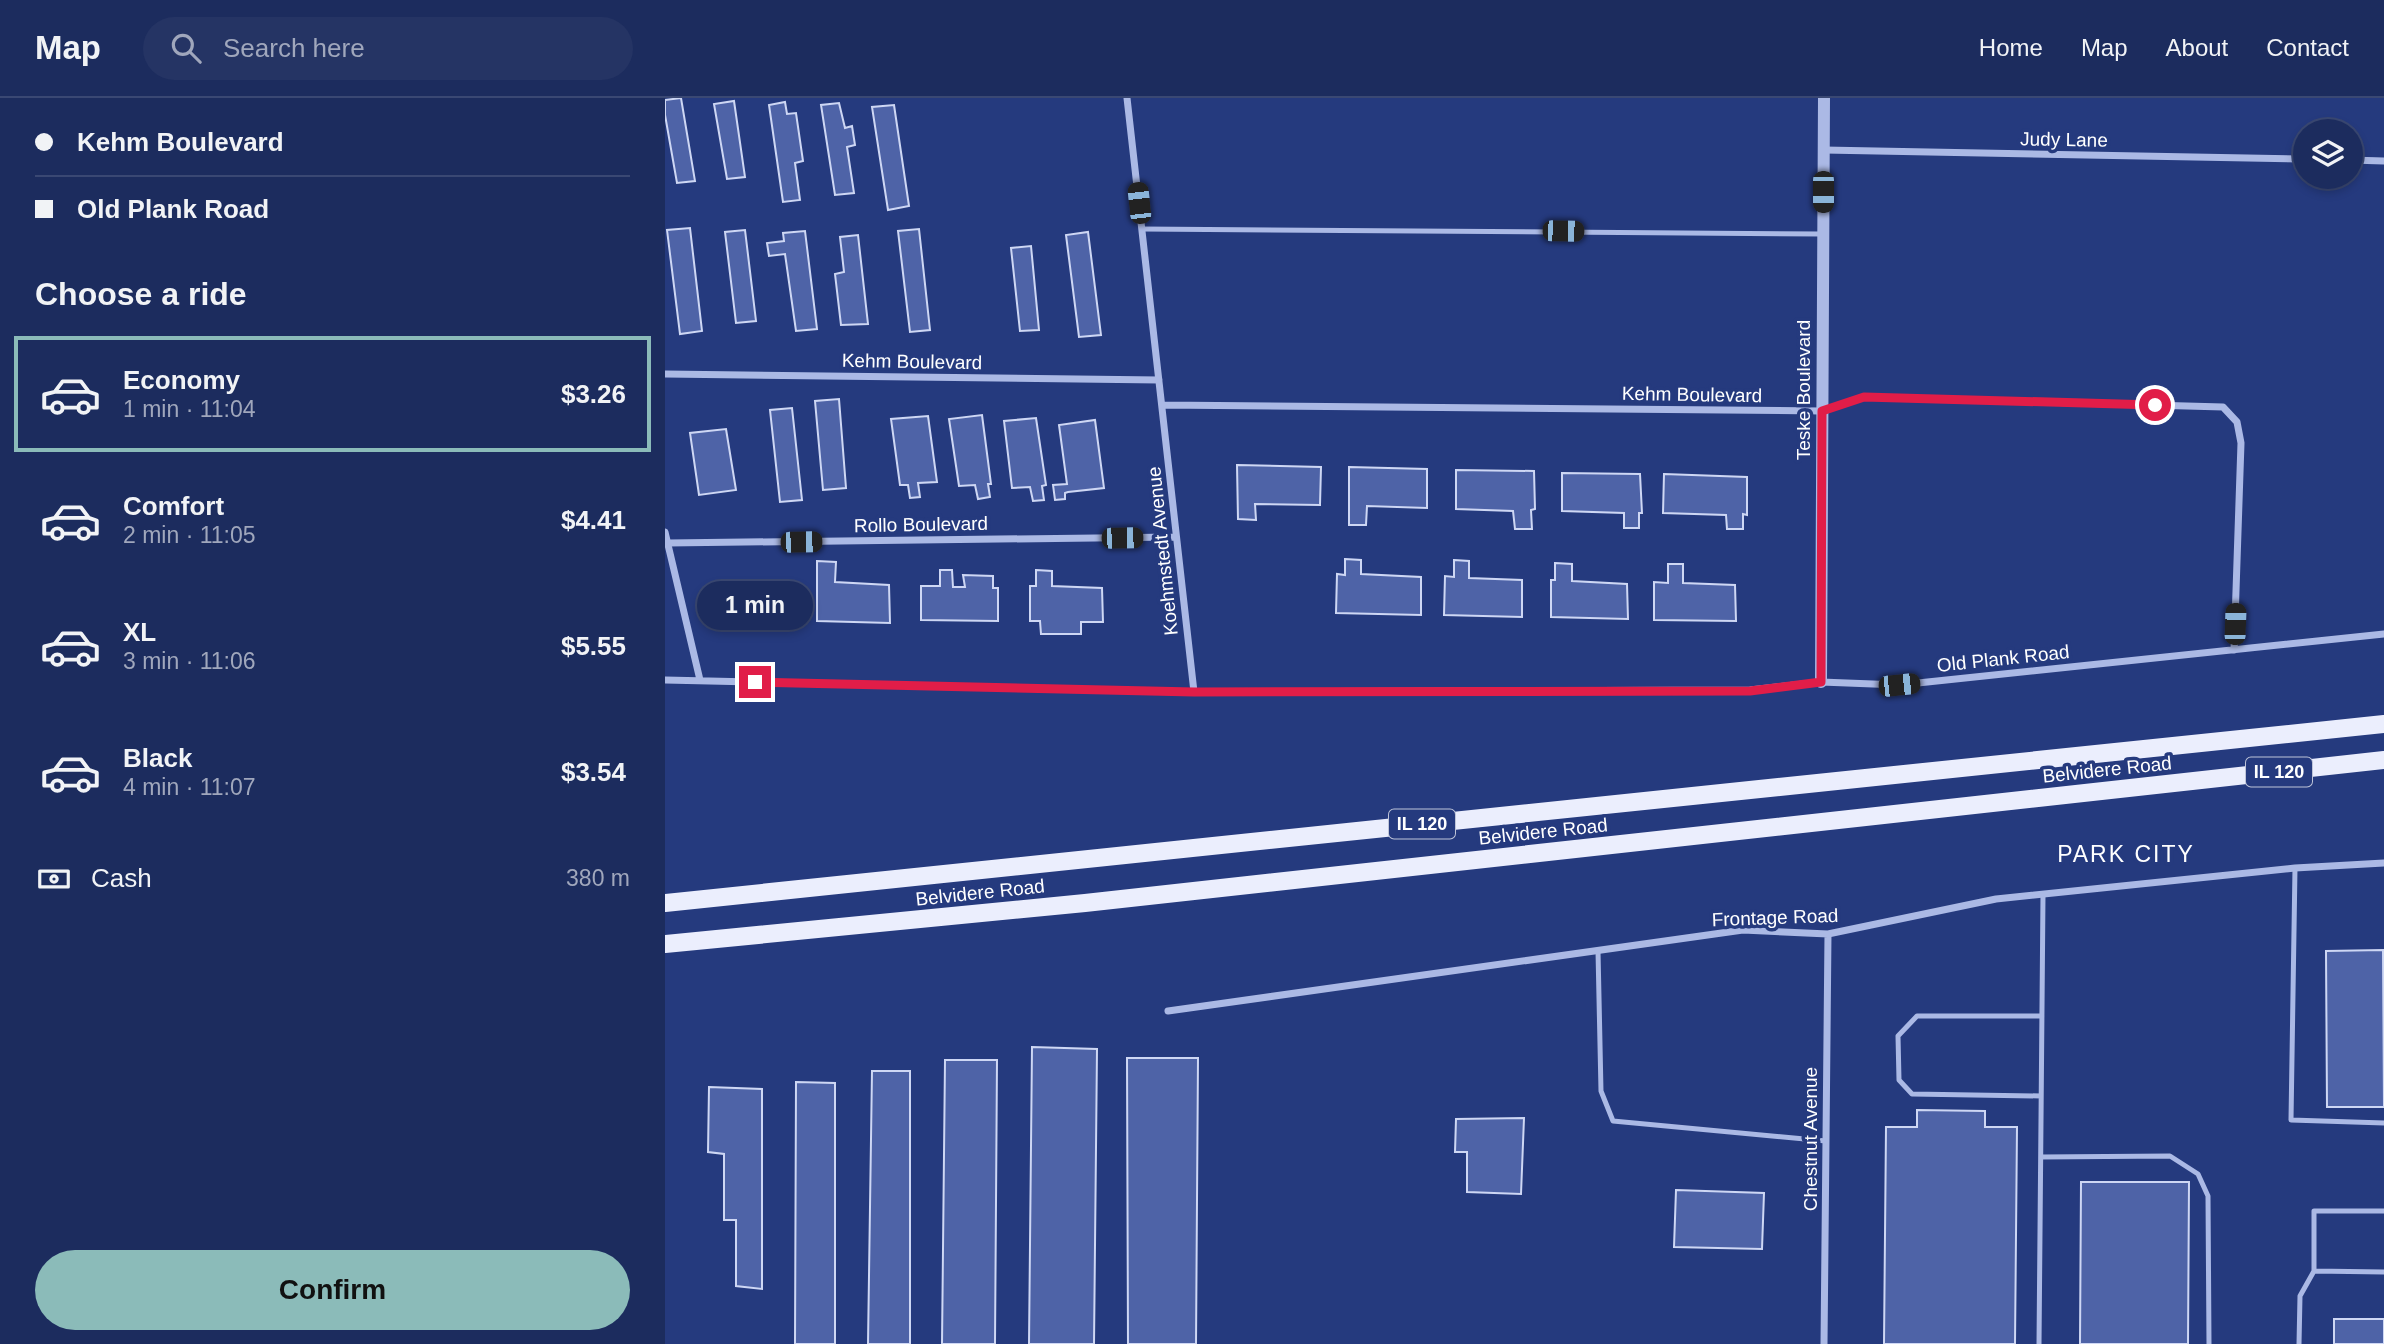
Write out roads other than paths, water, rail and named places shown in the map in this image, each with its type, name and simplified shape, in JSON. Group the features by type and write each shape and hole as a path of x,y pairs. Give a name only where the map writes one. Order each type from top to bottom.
{"main road":[{"name":"Belvidere Road","path":"665,902 2384,724"},
{"name":"Belvidere Road","path":"665,944 1085,903 2384,760"}],"street":[{"path":"1127,98 1159,380"},
{"name":"Teske Boulevard","path":"1821,682 1824,98"},
{"name":"Judy Lane","path":"1824,150 2293,159"},
{"path":"2363,160 2384,161"},
{"name":"Kehm Boulevard","path":"665,374 1159,380"},
{"name":"Koehmstedt Avenue","path":"1159,380 1194,692"},
{"name":"Kehm Boulevard","path":"1162,405 1822,411 1864,397 2223,407 2237,422 2241,443 2234,650"},
{"path":"665,532 700,680"},
{"name":"Rollo Boulevard","path":"668,543 1175,537"},
{"name":"Old Plank Road","path":"665,680 1194,692 1750,691 1821,682 1899,685 2384,634"},
{"name":"Frontage Road","path":"1168,1011 1743,930 1828,934 1996,899 2295,868 2384,863"},
{"name":"Chestnut Avenue","path":"1824,1344 1828,934"}],"lane":[{"path":"1142,229 1823,234"},
{"path":"2295,868 2291,1120 2384,1123"},
{"path":"2039,1344 2043,895"},
{"path":"1598,951 1601,1091 1613,1121 1826,1141"},
{"path":"2041,1096 1912,1094 1899,1080 1898,1036 1917,1016 2042,1016"},
{"path":"2041,1157 2170,1156 2198,1174 2208,1196 2209,1344"},
{"path":"2299,1344 2300,1296 2314,1272 2314,1211 2384,1211"},
{"path":"2314,1272 2384,1272"}],"district":[{"name":"PARK CITY","path":"2126,854"}]}
